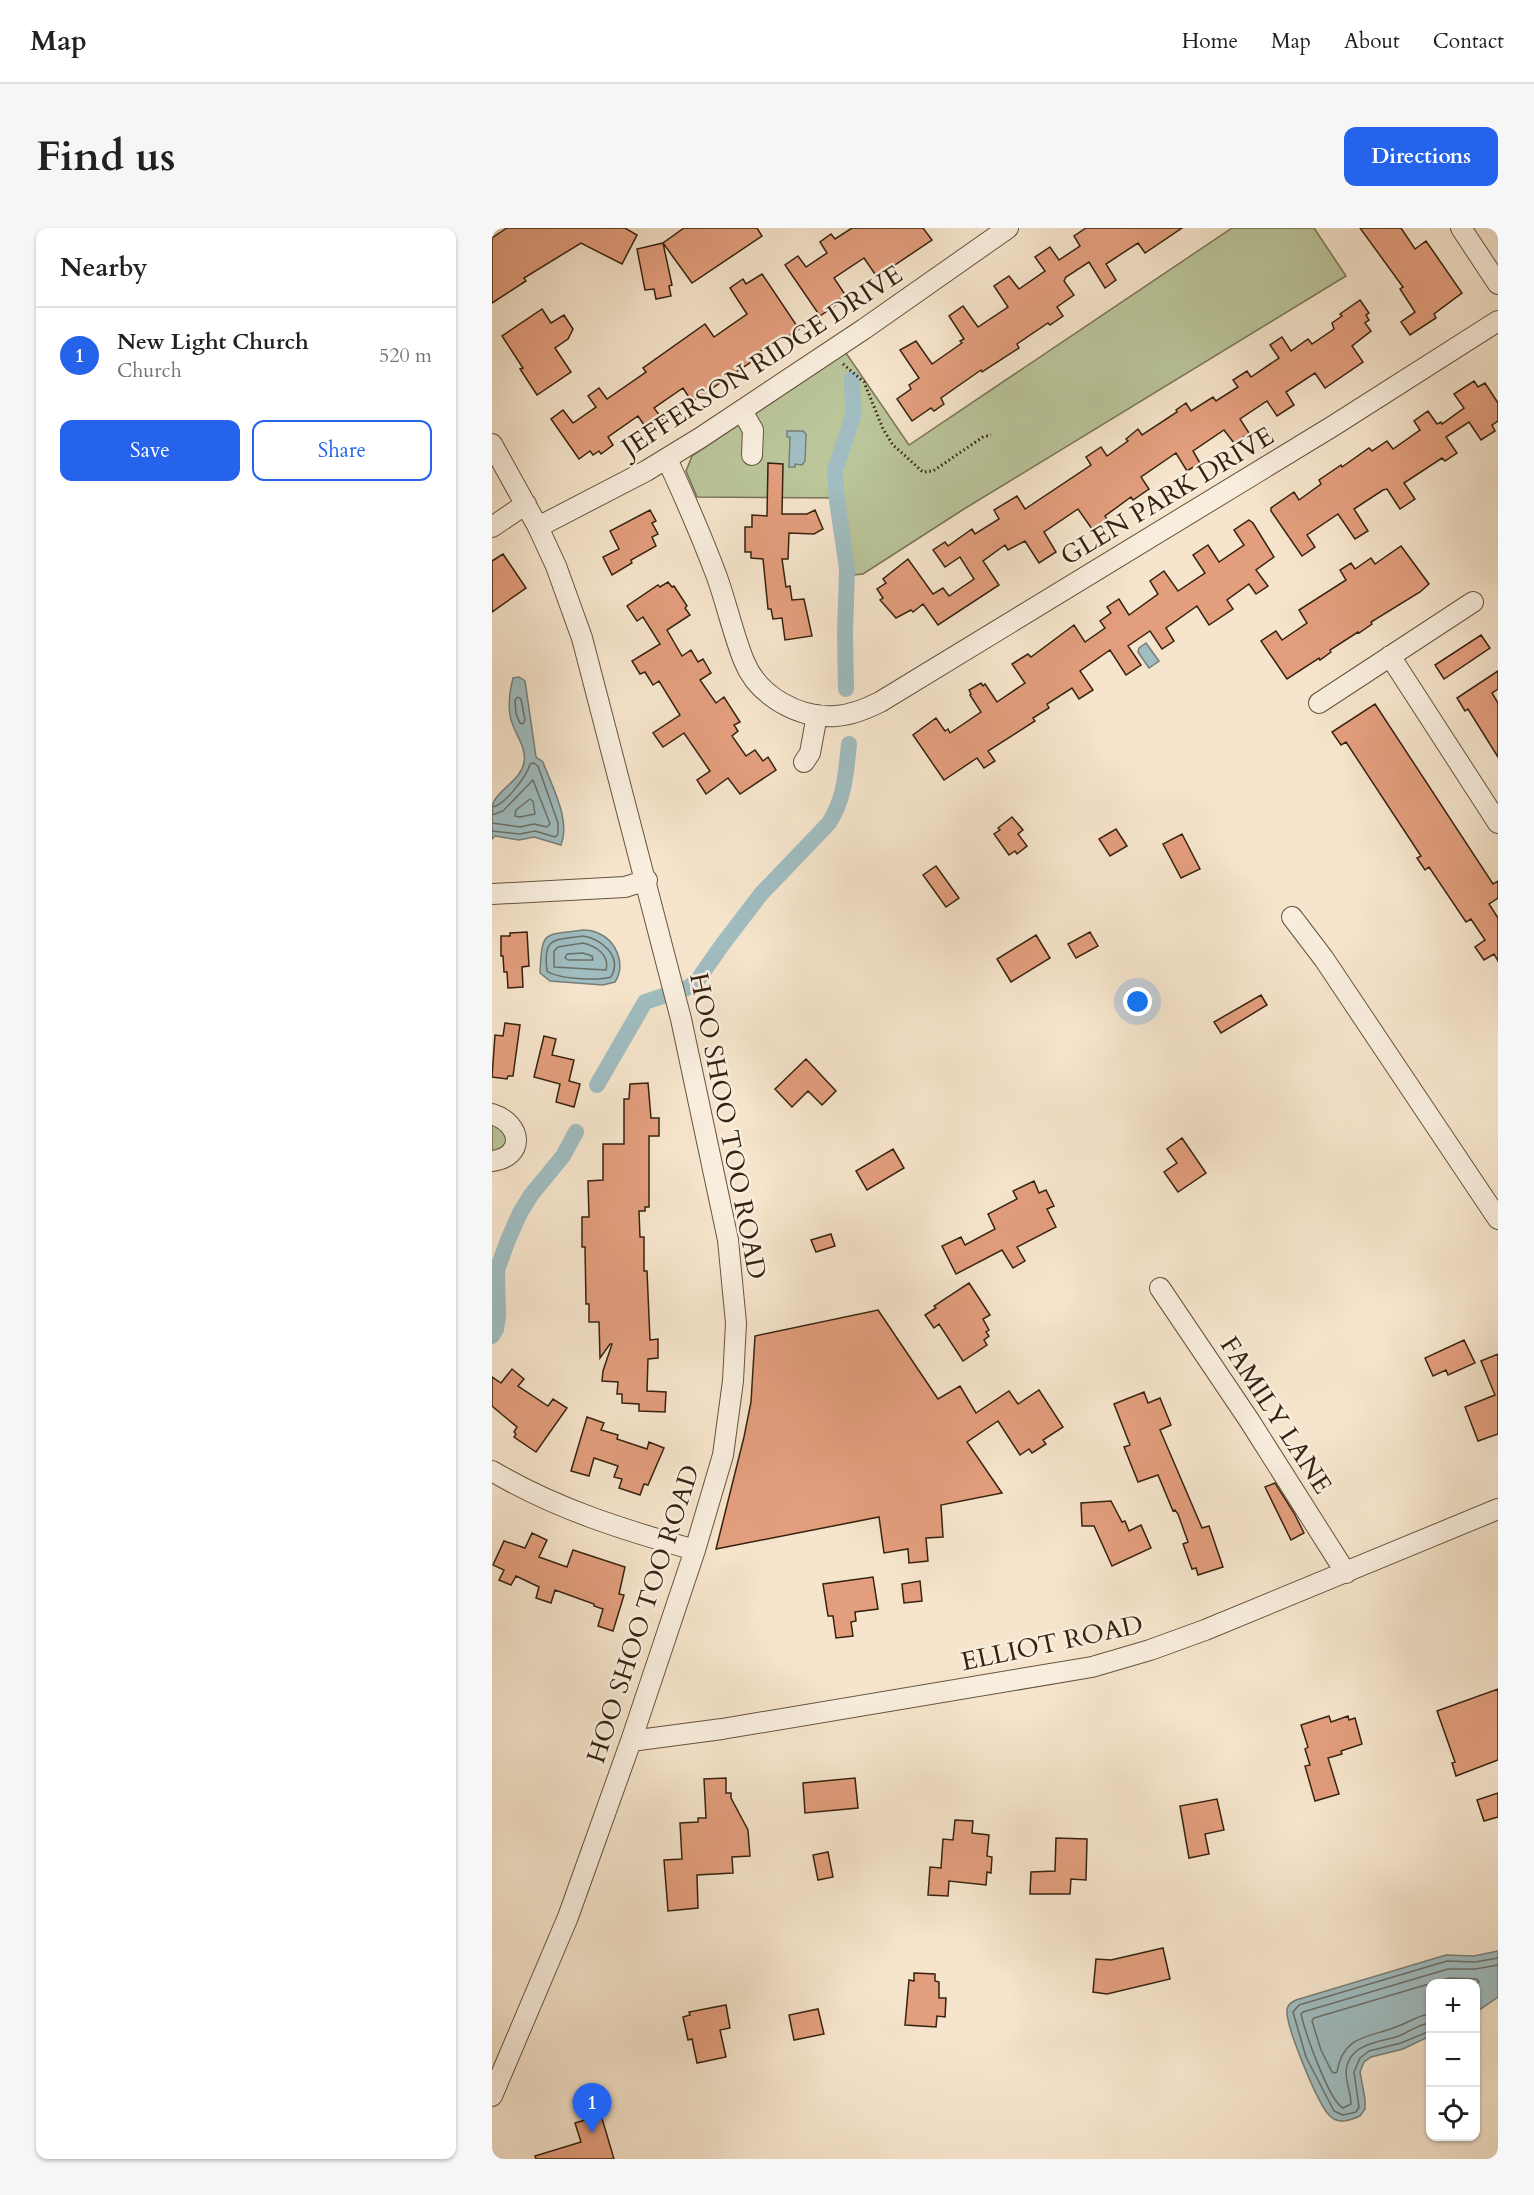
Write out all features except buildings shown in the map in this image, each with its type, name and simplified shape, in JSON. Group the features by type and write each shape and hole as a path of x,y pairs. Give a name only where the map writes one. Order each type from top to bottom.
{"street":[{"name":"JEFFERSON RIDGE DRIVE","path":"538,527 667,459 864,329 1008,228"},
{"path":"1461,228 1498,284"},
{"name":"GLEN PARK DRIVE","path":"817,715 837,716 861,712 932,671 1323,432 1498,321"},
{"path":"742,411 753,430 752,455"},
{"name":"HOO SHOO TOO ROAD","path":"492,444 538,527 556,566 582,638 647,880 677,1003 728,1240 736,1323 733,1381 723,1455 695,1550 631,1741 568,1917 492,2096"},
{"path":"667,459 714,570 744,662 758,684 774,698 806,714 817,715 810,753 804,762"},
{"path":"492,527 526,504"},
{"path":"1319,703 1473,602"},
{"path":"1390,656 1498,823"},
{"path":"492,894 625,887 647,880"},
{"path":"1292,917 1324,960 1498,1219"},
{"path":"492,1114 509,1122 516,1136 513,1150 503,1158 492,1161"},
{"name":"FAMILY LANE","path":"1160,1288 1249,1420 1346,1573"},
{"path":"492,1471 521,1489 566,1509 640,1535 695,1550"},
{"name":"ELLIOT ROAD","path":"631,1741 722,1729 1092,1667 1164,1645 1346,1573 1498,1509"}],"path":[{"path":"841,362 864,382 892,446 923,472 933,471 983,437 991,435"}],"green space":[{"path":"1232,228 1314,228 1346,276 964,509 863,574 853,575 843,498 697,497 686,471 692,456 846,353 909,445"},
{"path":"492,1124 505,1132 507,1141 500,1150 492,1151"}],"water":[{"path":"787,431 803,431 806,434 805,461 802,465 795,464 795,467 789,467 790,437 787,437"},
{"path":"1146,643 1159,661 1149,668 1138,652 1139,648"},
{"path":"519,677 525,681 536,757 543,762 562,814 564,825 561,845 534,837 519,840 495,836 492,839 493,803 496,797 519,775 524,763 523,750 509,710 513,678"},
{"path":"583,930 598,933 615,948 620,968 615,982 603,985 550,981 540,973 542,948 548,937 553,934"},
{"path":"1498,1951 1498,1997 1480,2009 1480,1979 1426,1979 1426,2038 1403,2049 1371,2057 1364,2062 1360,2072 1365,2109 1360,2116 1349,2120 1341,2121 1330,2116 1311,2082 1291,2031 1287,2009 1289,2004 1446,1955 1474,1956"}],"waterway":[{"path":"846,689 847,568 835,470 853,416 852,379"},
{"path":"597,1085 645,1002 687,988 697,981 761,894 829,823 842,794 849,744"},
{"path":"492,1336 496,1329 498,1316 497,1270 508,1240 531,1195 563,1156 576,1132"}],"place":[{"name":"New Light Church","path":"592,2133"}]}
